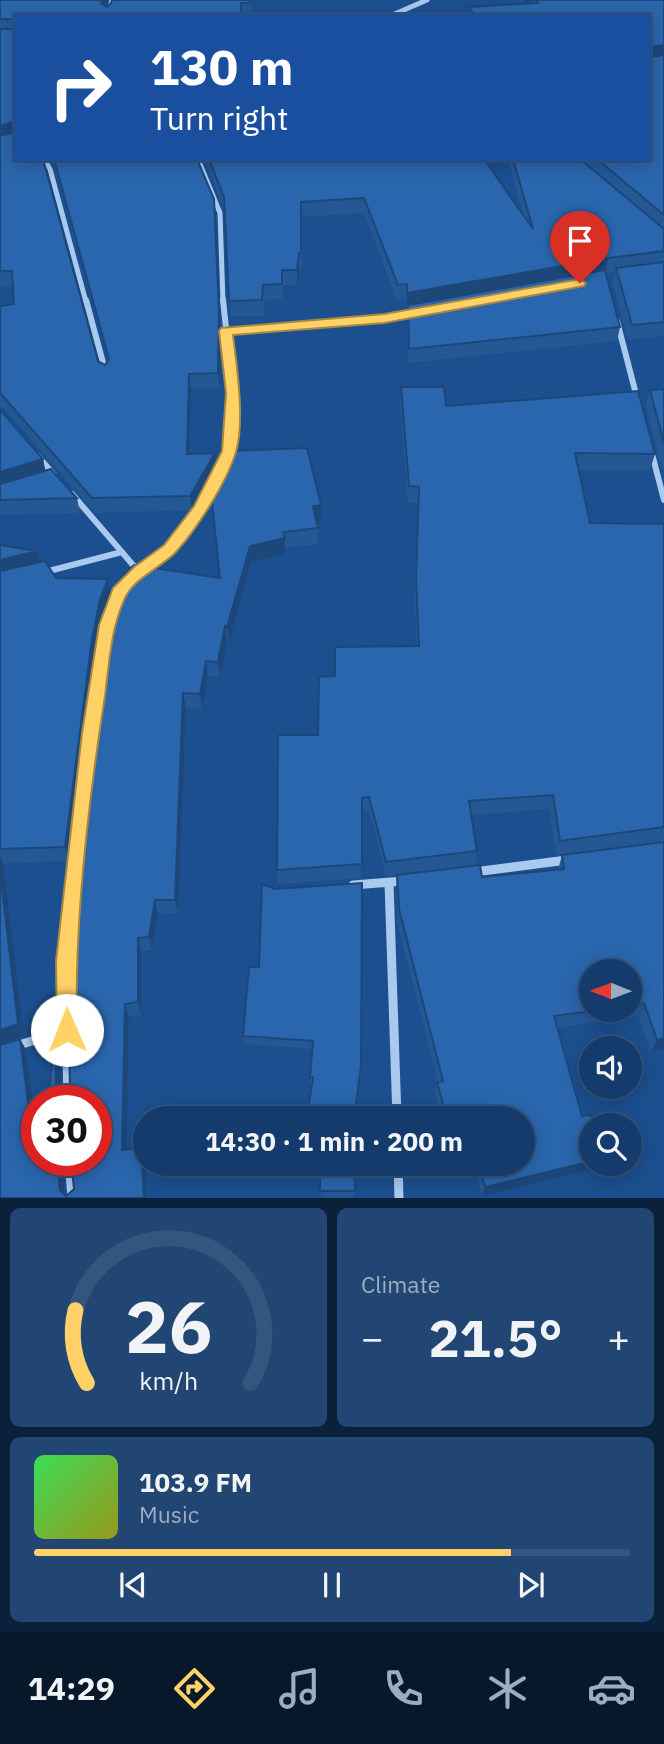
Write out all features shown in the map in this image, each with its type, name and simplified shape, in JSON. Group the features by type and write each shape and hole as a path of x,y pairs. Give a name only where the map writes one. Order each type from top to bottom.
{"street":[{"path":"395,14 427,0"},
{"path":"45,161 50,169 106,375"},
{"path":"199,161 219,213 226,331 233,393 229,451 223,462"},
{"path":"226,331 343,323 421,311"},
{"path":"617,317 640,409"},
{"path":"650,448 664,500"},
{"path":"32,449 122,552 136,575 170,549 200,509 212,486"},
{"path":"45,480 56,477"},
{"path":"37,574 122,552"},
{"path":"68,1085 65,961 90,733 99,679"},
{"path":"470,872 578,859"},
{"path":"339,887 416,879"},
{"path":"389,883 397,1106"},
{"path":"0,1051 67,1030"},
{"path":"70,1176 72,1198"},
{"path":"398,1176 399,1198"}],"building":[{"path":"0,0 101,0 107,7 112,0 250,0 250,3 241,3 241,14 14,14 14,19 0,19"},
{"path":"535,0 664,0 664,45 651,47 651,14 474,14 469,7 538,3"},
{"path":"0,29 13,29 14,123 0,126"},
{"path":"664,55 664,215 599,161 651,161 651,57"},
{"path":"14,132 14,161 44,161 98,361 105,365 109,359 55,161 198,161 214,199 219,310 218,373 189,374 187,454 215,453 190,496 92,498 0,393 0,306 14,304 12,271 0,271 0,136"},
{"path":"210,161 485,161 533,229 514,161 582,161 664,229 664,251 608,258 407,293 407,284 398,285 364,198 301,202 301,253 297,270 282,270 282,284 263,285 262,300 229,301 224,197"},
{"path":"664,262 664,322 632,325 616,268"},
{"path":"605,270 620,327 409,349 408,305"},
{"path":"401,387 444,387 446,406 638,391 655,454 575,453 590,523 664,524 664,827 560,841 553,795 469,801 477,851 386,862 369,797 362,798 362,864 277,870 278,735 318,735 319,677 335,676 335,647 419,646 416,578 419,487 409,486"},
{"path":"664,389 664,443 650,390"},
{"path":"0,410 43,459 0,472"},
{"path":"307,448 321,505 313,506 318,528 283,532 285,538 250,546 227,627 225,626 218,662 206,661 200,694 183,693 175,900 155,900 149,937 138,938 138,1002 125,1004 122,1150 133,1148 133,1176 143,1176 144,1198 0,1198 0,1045 20,1039 26,1085 21,1085 21,1176 59,1176 60,1190 66,1196 74,1189 73,1176 112,1176 112,1085 70,1085 67,949 105,628 115,592 124,575 134,565 220,578 211,494 204,494 228,451"},
{"path":"51,469 77,498 0,500 0,484"},
{"path":"0,545 37,551 0,560"},
{"path":"45,561 56,578 108,579 100,600 92,639 65,847 0,849 0,571"},
{"path":"664,842 664,1038 657,1040 642,1003 642,959 579,959 579,1013 554,1016 581,1113 579,1113 579,1164 535,1175 535,1106 444,1106 437,1083 443,1081 399,909 397,875 480,865 482,877 564,869 562,855"},
{"path":"0,871 18,1024 0,1030"},
{"path":"362,883 361,1066 356,1106 309,1106 313,1077 310,1077 313,1041 243,1036 249,967 259,967 262,884 275,889"},
{"path":"55,1038 56,1085 50,1085"},
{"path":"320,1176 354,1176 355,1191 320,1191"},
{"path":"482,1176 530,1176 485,1187"}],"route":[{"path":"67,1030 65,961 90,733 107,625 119,592 139,572 170,549 200,509 229,451 233,393 226,331 384,318 580,283"}]}
